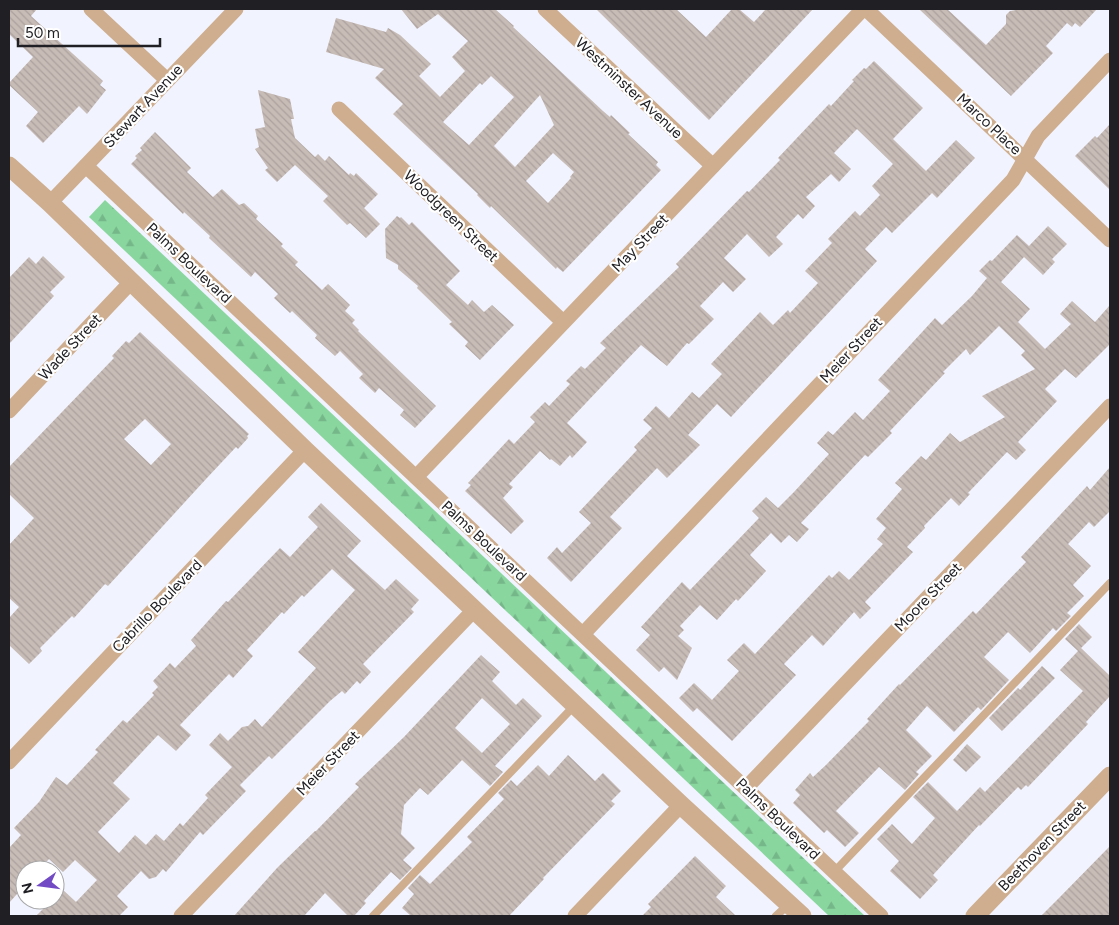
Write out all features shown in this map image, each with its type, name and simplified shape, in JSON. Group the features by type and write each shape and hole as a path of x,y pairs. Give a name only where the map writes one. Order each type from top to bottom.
{"street":[{"path":"91,9 167,80"},
{"name":"Stewart Avenue","path":"50,204 236,9"},
{"name":"Westminster Avenue","path":"545,9 713,166"},
{"name":"May Street","path":"416,477 865,9"},
{"name":"Marco Place","path":"865,9 1110,240"},
{"name":"Meier Street","path":"583,634 1012,180 1038,136 1110,60"},
{"name":"Woodgreen Street","path":"339,109 563,322"},
{"path":"9,166 305,450 681,805 789,912"},
{"name":"Palms Boulevard","path":"86,166 881,916"},
{"name":"Wade Street","path":"9,411 131,282"},
{"name":"Moore Street","path":"746,788 1110,406"},
{"name":"Cabrillo Boulevard","path":"9,762 305,450"},
{"name":"Meier Street","path":"181,916 474,610"},
{"name":"Beethoven Street","path":"975,916 1110,776"},
{"path":"575,916 681,805"}],"lane":[{"path":"834,872 1110,583"},
{"path":"374,916 575,705"}],"green space":[{"path":"105,200 865,916 829,916 89,217"}],"building":[{"path":"9,9 37,9 31,16 103,81 100,85 106,90 87,114 79,106 43,143 26,126 38,112 9,85 33,57 9,34"},
{"path":"401,9 495,9 603,111 610,117 611,115 658,162 656,165 661,170 563,272 557,267 556,269 491,206 490,208 478,194 393,114 403,104 375,78 384,69 326,52 336,18 386,32 388,28 400,35 431,64 419,76 440,97 465,71 452,57 468,41 438,14 417,29","holes":["491,76 514,97 469,145 443,122 480,83 482,85","540,95 554,125 515,167 494,146","553,153 574,172 571,178 548,203 526,181"]},
{"path":"596,9 676,9 706,37 732,9 739,9 754,22 766,9 813,9 709,120"},
{"path":"919,9 947,9 986,45 1006,24 1006,15 1010,11 1022,9 1097,9 1080,27 1075,23 1072,27 1067,23 1046,46 1053,53 1011,96"},
{"path":"874,61 923,108 893,139 926,171 956,140 975,158 937,198 932,193 892,233 886,227 865,249 877,261 731,417 717,404 688,435 700,445 667,478 657,468 610,517 622,528 571,582 547,558 557,547 562,553 591,523 579,512 637,450 634,447 652,428 643,420 656,406 669,418 692,392 699,398 722,374 711,364 760,312 773,325 788,310 790,313 818,283 805,271 832,243 828,239 855,211 860,216 880,195 872,186 893,164 857,129 834,153 851,169 839,182 831,174 806,197 815,206 803,219 798,214 776,237 783,244 769,257 747,234 724,258 746,279 733,292 723,282 700,306 714,319 689,344 687,343 667,366 641,345 567,423 587,442 572,458 570,455 560,466 540,451 509,484 513,487 503,498 524,521 511,534 465,491 471,485 468,483 509,439 514,444 535,422 530,417 545,402 549,406 570,384 566,381 581,366 585,369 606,348 600,343 679,267 676,264 780,160 778,158 829,104 831,106 854,81 852,80"},
{"path":"258,90 290,99 294,119 291,119 295,138 315,157 318,154 325,161 329,156 349,175 350,173 354,176 356,173 378,194 364,208 380,224 366,238 350,223 347,225 323,201 328,196 295,165 277,182 265,170 268,168 255,149 259,147 255,129 265,127"},
{"path":"1110,124 1110,190 1075,156 1095,136 1097,138"},
{"path":"155,132 191,168 187,172 213,197 222,189 239,205 244,203 258,216 256,219 283,244 281,246 298,262 295,265 322,290 328,284 350,305 345,311 355,320 352,323 358,331 436,406 415,428 400,415 404,410 379,388 375,393 359,378 363,374 340,351 335,356 315,338 317,335 292,311 290,313 274,298 278,294 255,272 251,277 209,238 210,236 184,212 183,214 131,164 137,158 135,156 142,150 140,148"},
{"path":"397,216 401,217 409,225 412,222 460,271 446,285 468,305 472,300 484,312 492,305 514,325 480,360 465,346 468,342 449,324 452,322 417,288 418,286 398,269 398,265 386,258 385,229"},
{"path":"1048,226 1067,244 1052,259 1055,262 1043,275 1024,257 1001,282 1030,309 1018,322 1045,349 1071,324 1060,314 1072,301 1095,322 1110,305 1110,344 1076,378 1065,369 1045,389 1057,401 1018,442 1026,450 1016,460 1007,452 968,493 970,494 959,506 951,498 907,547 913,552 865,602 871,608 860,619 854,612 823,646 812,635 784,664 796,675 732,741 697,708 693,712 679,698 694,683 712,700 739,671 727,660 744,643 755,654 829,575 832,578 839,571 849,580 883,544 877,539 886,528 876,519 902,489 895,483 921,456 926,460 950,433 960,442 1005,417 982,396 1035,369 1021,355 1025,351 999,326 970,355 966,349 890,431 892,433 868,457 865,455 801,523 809,529 797,542 789,535 781,543 771,533 750,555 766,571 738,601 736,599 717,620 700,605 680,626 684,630 678,636 692,648 677,680 664,667 659,672 636,650 650,635 641,627 682,582 690,590 759,518 752,511 766,497 778,508 794,492 829,454 817,443 828,431 833,435 855,412 863,420 890,391 878,380 935,318 942,325 972,296 987,278 979,271 990,260 992,261 1017,235 1029,246"},
{"path":"43,256 65,277 50,292 54,296 9,344 9,278 29,257 36,264"},
{"path":"140,332 249,434 248,438 238,449 236,447 108,586 105,584 74,618 72,616 40,648 42,651 29,664 9,645 9,618 19,607 9,598 9,545 34,518 9,494 9,467 114,358 112,356 126,341 129,343","holes":["145,419 171,444 151,465 124,439"]},
{"path":"1110,467 1110,511 1094,527 1089,522 1068,544 1091,566 1073,585 1084,596 1067,613 1071,616 1056,631 1053,628 1030,653 1008,632 984,657 1009,680 981,710 978,707 954,732 927,706 906,730 932,756 916,772 919,774 905,790 879,767 836,811 859,833 845,847 827,830 824,833 793,803 800,795 795,790 810,773 813,777 826,765 869,721 867,719 899,684 973,611 976,614 1026,562 1021,557 1087,486 1090,490"},
{"path":"321,503 361,541 347,556 385,590 396,579 419,600 411,609 414,612 363,664 371,672 360,684 357,681 345,694 342,691 330,701 272,759 269,756 240,785 246,791 203,835 200,832 166,872 163,869 156,877 149,879 141,871 117,896 128,907 119,916 36,916 42,910 65,910 65,892 76,902 97,880 75,860 65,870 65,860 15,860 15,896 9,903 9,848 21,835 14,828 39,802 56,777 67,785 98,752 95,750 123,720 127,723 154,695 152,693 158,687 153,681 170,663 175,668 196,646 191,640 226,601 228,602 280,548 290,557 318,527 308,517","holes":["332,569 355,590 298,652 316,668 262,727 255,719 248,726 242,727 228,741 220,733 209,745 232,767 205,795 208,798 183,826 180,823 164,841 156,834 146,845 135,835 119,853 98,832 130,799 113,783 158,735 176,751 191,735 180,725 229,674 233,678 253,656 247,650 282,612 284,614 302,595 304,597"]},
{"path":"1079,624 1092,637 1081,648 1110,676 1110,696 1086,722 1088,724 1028,787 1026,785 1021,790 1018,787 979,825 933,875 938,880 920,899 890,871 899,861 877,839 892,824 912,844 935,818 913,797 928,782 957,811 980,787 985,792 1083,691 1060,670 1078,651 1065,639"},
{"path":"481,655 500,672 492,681 516,705 523,698 542,716 495,766 503,772 490,786 462,760 428,795 420,788 404,805 401,834 415,848 403,860 412,868 400,880 391,872 364,901 366,903 354,916 348,916 325,893 304,916 234,916 277,868 359,787 355,784 404,737","holes":["482,698 510,724 482,753 455,728"]},
{"path":"1042,666 1055,678 1002,731 989,718 1018,688 1020,690"},
{"path":"967,744 981,757 966,772 953,760"},
{"path":"568,755 595,781 603,773 621,791 611,801 615,804 509,916 411,916 402,908 414,894 408,888 420,875 430,884 472,842 467,837 504,799 498,793 511,780 517,786 538,765 549,776"},
{"path":"1110,846 1110,916 1041,916 1059,898"},
{"path":"695,856 726,886 716,897 736,916 642,916 651,907 648,904"}]}
